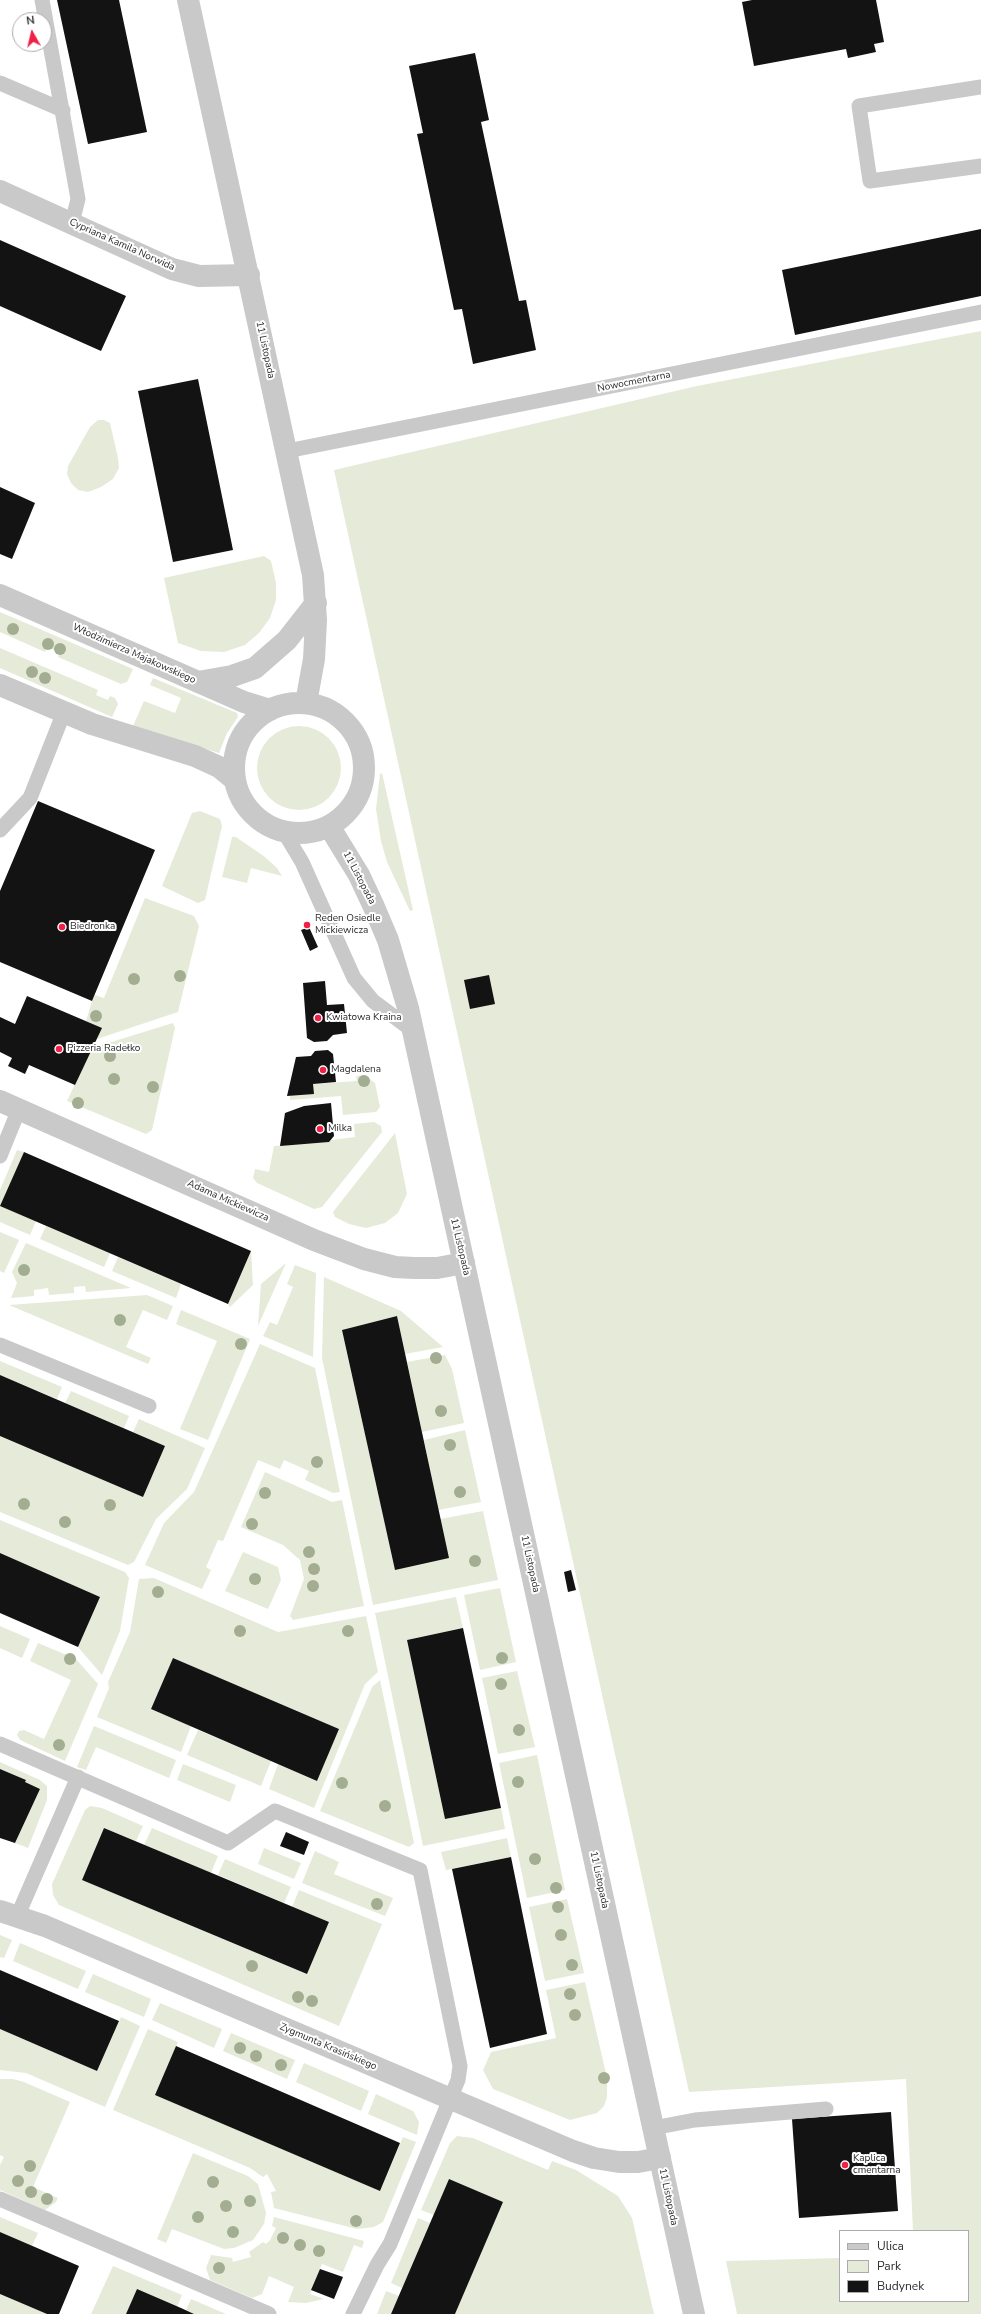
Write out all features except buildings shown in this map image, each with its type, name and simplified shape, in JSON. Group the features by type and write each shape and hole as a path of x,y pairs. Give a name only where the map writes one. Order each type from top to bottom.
{"street":[{"name":"11 Listopada","path":"188,0 249,275 310,562 316,603 314,659 306,703"},
{"name":"Cypriana Kamila Norwida","path":"0,191 172,269 199,276 249,275"},
{"name":"Włodzimierza Majakowskiego","path":"0,595 244,702 270,710"},
{"path":"198,682 232,676 255,668 287,640 316,603"},
{"path":"0,685 92,724 195,756 219,767 235,780"},
{"path":"306,703 329,710 348,725 361,746 365,770 360,793 347,814 329,826 306,834 284,832 264,823 247,808 239,794 235,780 234,762 238,744 250,724 270,710 287,704 306,703"},
{"name":"11 Listopada","path":"329,826 360,875 374,907 399,976 464,1263 694,2314"},
{"name":"Adama Mickiewicza","path":"10,1105 314,1240 369,1260 395,1267 414,1268 437,1268 464,1263"},
{"name":"Zygmunta Krasińskiego","path":"9,1914 73,1938 451,2099 594,2158 619,2162 638,2162 660,2158"}],"lane":[{"path":"42,0 78,199 72,223"},
{"path":"0,83 63,110"},
{"path":"981,87 859,106 870,181 981,166"},
{"name":"Nowocmentarna","path":"286,451 981,312"},
{"path":"0,830 30,798 64,712"},
{"path":"284,832 302,862 354,978 373,1001 412,1030"},
{"path":"0,1156 10,1105"},
{"path":"0,1345 149,1406"},
{"path":"0,1744 228,1843 275,1812 420,1870 460,2066 458,2080 390,2244 377,2265 353,2314"},
{"path":"9,1914 78,1778"},
{"path":"653,2128 695,2120 826,2110"},
{"path":"0,2199 269,2314"}],"green space":[{"path":"981,331 981,2314 737,2314 726,2261 839,2258 839,2302 969,2302 969,2230 913,2230 906,2079 689,2092 334,470 697,386"},
{"path":"98,420 104,420 110,423 119,468 113,479 101,487 88,492 78,490 71,483 67,474 68,466 90,427"},
{"path":"264,556 271,561 276,583 276,600 270,618 259,633 245,645 224,652 201,651 178,643 164,578"},
{"path":"0,612 133,669 127,682 121,684 58,657 60,652 47,647 45,652 0,632"},
{"path":"0,648 98,690 96,695 108,700 110,696 115,698 118,704 112,717 0,668"},
{"path":"153,678 237,713 238,717 227,733 219,753 133,726 144,701 175,713 181,698 150,685"},
{"path":"299,726 315,729 329,738 338,752 341,768 338,784 329,798 315,807 299,810 283,807 269,798 260,784 257,768 260,752 269,738 283,729"},
{"path":"382,773 413,910 410,911 387,862 381,841 376,809 380,774"},
{"path":"200,811 220,819 222,826 205,900 198,903 162,886 192,813"},
{"path":"232,837 236,837 265,857 277,868 282,876 251,868 247,883 222,877"},
{"path":"145,898 194,916 199,926 178,1012 97,1039 101,1028 86,1021 92,1001 95,995 104,998"},
{"path":"173,1023 175,1028 152,1130 146,1134 67,1101 92,1048"},
{"path":"364,1075 375,1083 380,1107 376,1112 343,1115 341,1096 290,1100 290,1096 313,1084 357,1081 356,1076"},
{"path":"374,1122 381,1126 382,1132 322,1207 314,1209 257,1183 253,1178 255,1169 269,1172 274,1146 329,1142 331,1140 355,1137 354,1124"},
{"path":"395,1133 407,1194 398,1213 385,1223 366,1228 349,1224 335,1217 333,1212"},
{"path":"17,1150 24,1152 1,1206 36,1221 30,1235 0,1222 0,1190"},
{"path":"46,1226 110,1253 104,1267 40,1239"},
{"path":"0,1232 19,1240 4,1273 0,1271"},
{"path":"26,1243 131,1288 86,1292 85,1286 74,1287 74,1293 49,1295 48,1288 34,1290 34,1296 11,1298 17,1283 12,1272"},
{"path":"251,1251 253,1285 230,1307 228,1304"},
{"path":"118,1257 181,1284 176,1298 112,1271"},
{"path":"286,1263 258,1326 261,1284"},
{"path":"295,1265 316,1273 313,1357 263,1336 270,1322 277,1325 293,1287 287,1284"},
{"path":"324,1277 401,1311 443,1347 405,1354 397,1316 342,1330 395,1569 448,1558 440,1519 483,1511 498,1580 373,1605 322,1358"},
{"path":"147,1295 173,1306 167,1320 143,1310 126,1347 151,1358 148,1364 9,1305"},
{"path":"181,1310 250,1339 208,1440 180,1429 217,1341 176,1324"},
{"path":"260,1344 315,1368 340,1492 333,1493 305,1480 309,1471 284,1460 280,1469 258,1460 223,1541 218,1540 206,1567 211,1570 202,1589 145,1565 164,1523 194,1492"},
{"path":"445,1355 452,1369 464,1423 422,1432 407,1362"},
{"path":"0,1361 62,1387 57,1399 0,1375"},
{"path":"71,1391 129,1416 124,1428 65,1403"},
{"path":"139,1419 205,1448 187,1489 156,1519 134,1562 128,1565 0,1512 0,1436 143,1497 165,1446 133,1432"},
{"path":"465,1430 481,1502 438,1510 424,1440"},
{"path":"265,1472 332,1502 342,1500 364,1606 293,1620 290,1616 304,1579 300,1560 283,1545 241,1527"},
{"path":"0,1520 125,1572 129,1578 120,1631 102,1675 78,1647 100,1597 0,1553"},
{"path":"243,1552 278,1567 281,1580 268,1609 225,1591"},
{"path":"154,1578 278,1632 366,1616 378,1672 365,1684 314,1808 269,1789 278,1764 317,1781 339,1729 173,1658 151,1709 191,1726 181,1752 97,1717 109,1688 108,1682 130,1632 139,1579"},
{"path":"500,1588 516,1662 480,1670 464,1595"},
{"path":"456,1597 463,1628 407,1640 445,1819 501,1808 505,1829 423,1846 375,1613"},
{"path":"0,1626 30,1639 22,1658 0,1648"},
{"path":"38,1643 76,1659 98,1684 65,1761 20,1740 17,1735 19,1731 24,1730 44,1739 71,1680 30,1661"},
{"path":"517,1671 535,1747 498,1754 482,1678"},
{"path":"380,1680 414,1843 409,1847 320,1811 372,1687"},
{"path":"94,1726 176,1760 169,1778 96,1747 86,1770 77,1767"},
{"path":"198,1730 271,1761 261,1786 187,1755"},
{"path":"537,1755 565,1890 527,1898 499,1763"},
{"path":"0,1762 40,1780 47,1786 47,1800 28,1848 15,1843 40,1789 25,1782 26,1780 0,1769"},
{"path":"183,1764 236,1785 230,1802 177,1780"},
{"path":"90,1806 102,1808 143,1826 136,1841 104,1828 82,1880 307,1974 329,1922 292,1907 299,1890 382,1924 339,2026 59,1905 53,1895 52,1884 85,1810"},
{"path":"152,1828 218,1856 211,1873 144,1845"},
{"path":"507,1838 511,1857 446,1870 441,1852"},
{"path":"264,1848 301,1863 294,1879 258,1864"},
{"path":"315,1851 339,1862 334,1874 393,1898 385,1916 302,1883"},
{"path":"225,1859 291,1887 284,1903 218,1875"},
{"path":"567,1899 584,1973 545,1981 529,1907"},
{"path":"0,1935 12,1940 4,1958 0,1957"},
{"path":"20,1943 86,1971 78,1989 13,1961"},
{"path":"93,1974 151,1999 144,2017 85,1992"},
{"path":"585,1982 607,2078 607,2097 604,2106 597,2113 570,2120 493,2089 483,2070 491,2052 556,2038 546,1990"},
{"path":"160,2003 222,2029 214,2048 152,2020"},
{"path":"121,2017 140,2026 105,2107 26,2073 0,2070 0,2029 97,2071"},
{"path":"148,2029 178,2042 156,2095 380,2191 403,2137 416,2142 383,2222 374,2227 357,2229 274,2208 271,2192 276,2191 267,2174 263,2177 250,2168 113,2110"},
{"path":"231,2033 295,2060 287,2079 223,2051"},
{"path":"304,2063 369,2091 361,2111 296,2082"},
{"path":"0,2079 13,2079 24,2082 70,2102 33,2187 58,2198 56,2202 45,2210 0,2190 0,2165 4,2157 0,2155"},
{"path":"376,2094 413,2111 419,2122 417,2135 368,2114"},
{"path":"457,2136 473,2138 548,2170 552,2161 576,2170 618,2196 632,2218 654,2314 455,2314 502,2202 449,2179 434,2215 421,2210 450,2143"},
{"path":"193,2153 248,2176 258,2184 266,2213 264,2224 253,2240 234,2248 224,2249 172,2229 166,2243 157,2239"},
{"path":"0,2217 38,2233 32,2246 0,2232"},
{"path":"274,2217 364,2241 362,2248 354,2245 343,2272 322,2264 310,2294 324,2299 306,2303 288,2302 294,2287 269,2276 262,2294 252,2298 210,2280 206,2268 211,2255 232,2258 233,2262 251,2257 249,2252 263,2242 266,2244 270,2240 276,2228 272,2226"},
{"path":"418,2218 430,2223 402,2288 391,2283"},
{"path":"113,2266 182,2295 177,2307 137,2289 126,2314 91,2314"},
{"path":"386,2291 399,2296 391,2314 377,2314"},
{"path":"0,2294 47,2314 0,2314"},
{"path":"191,2299 226,2314 194,2314 186,2310"}],"place":[{"name":"Reden Osiedle Mickiewicza","path":"307,925"},
{"name":"Biedronka","path":"62,927"},
{"name":"Kwiatowa Kraina","path":"318,1018"},
{"name":"Pizzeria Radełko","path":"59,1049"},
{"name":"Magdalena","path":"323,1070"},
{"name":"Milka","path":"320,1129"},
{"name":"Kaplica cmentarna","path":"845,2165"}]}
